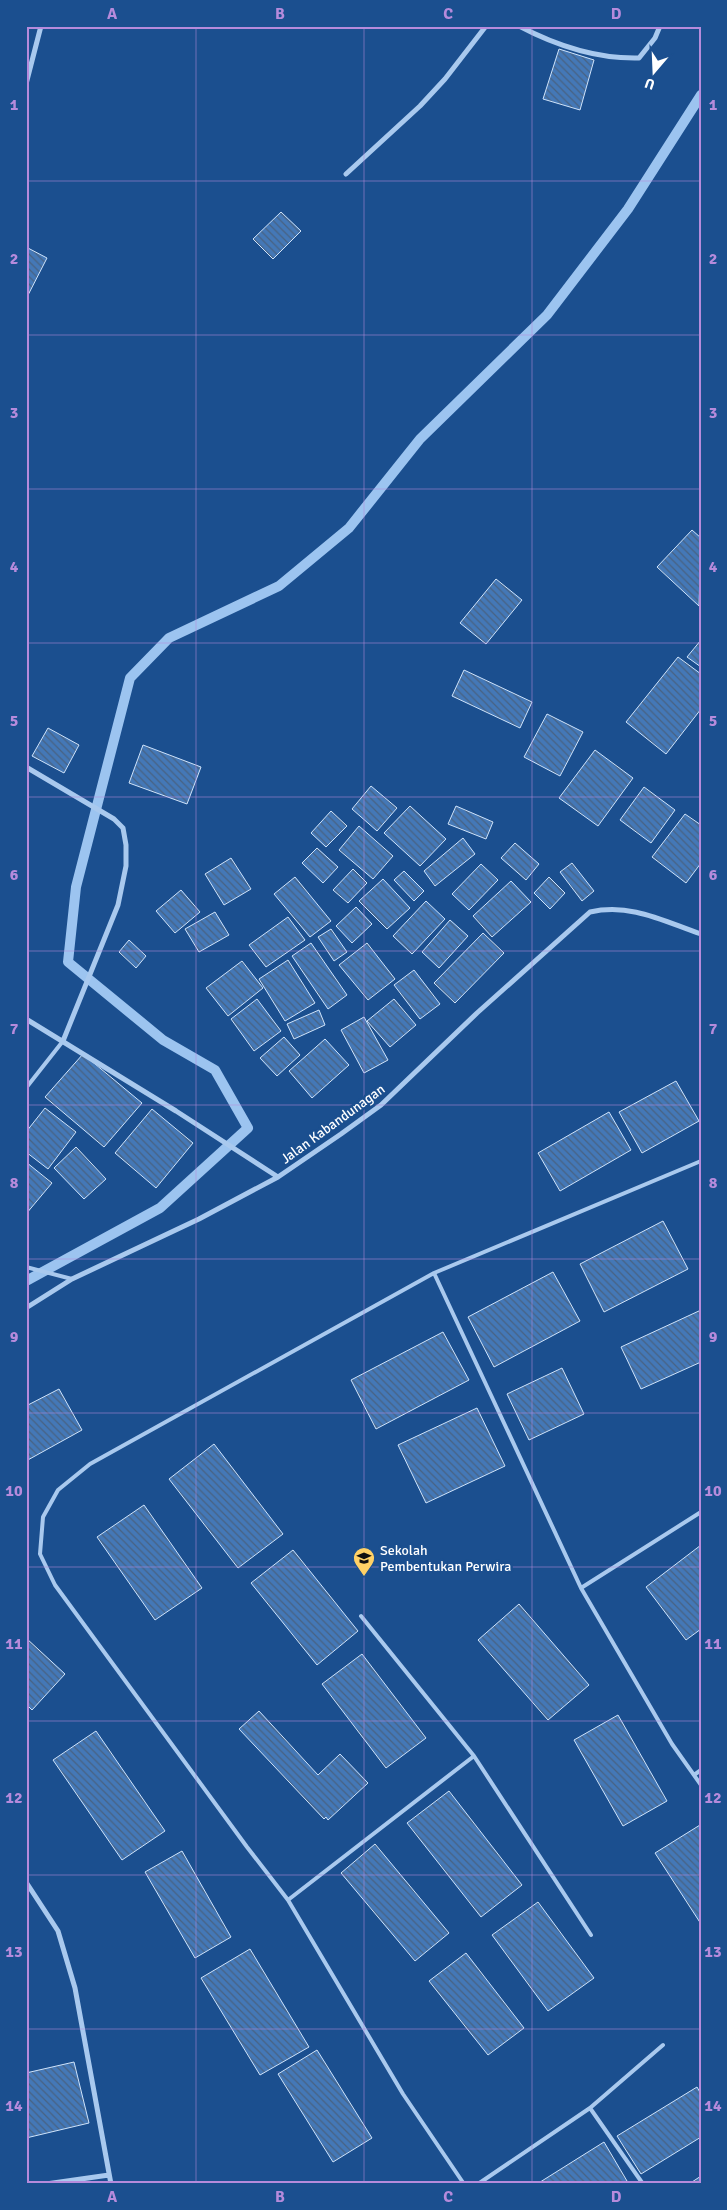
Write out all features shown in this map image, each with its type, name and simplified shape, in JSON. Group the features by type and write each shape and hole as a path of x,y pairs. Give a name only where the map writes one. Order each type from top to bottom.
{"street":[{"path":"26,84 42,26"},
{"path":"346,174 445,79 486,26"},
{"path":"519,26 551,41 600,55 639,58 645,52 660,26"},
{"path":"26,768 114,819 123,828 126,845 126,866 118,905 63,1041"},
{"name":"Jalan Kabandunagan","path":"26,1308 72,1279 199,1219 278,1178 381,1106 477,1013 590,912 605,909 634,910 701,934"},
{"path":"26,1019 278,1178"},
{"path":"26,1882 58,1931 76,1988 111,2184"},
{"path":"46,2184 109,2175"}],"lane":[{"path":"26,1088 63,1041"},
{"path":"464,2184 403,2094 288,1900 246,1847 55,1585 40,1554 43,1517 58,1490 90,1464 434,1273 701,1161"},
{"path":"26,1267 72,1279"},
{"path":"434,1273 581,1588 672,1744 701,1785"},
{"path":"581,1588 701,1512"},
{"path":"361,1616 474,1756 591,1936"},
{"path":"288,1900 474,1756"},
{"path":"694,1775 701,1770"},
{"path":"478,2184 590,2108 663,2045"},
{"path":"590,2108 643,2184"}],"building":[{"path":"559,49 594,60 580,110 543,99"},
{"path":"281,212 301,231 273,259 253,239"},
{"path":"26,247 47,258 26,299"},
{"path":"692,530 701,538 699,606 657,567"},
{"path":"496,579 522,600 486,644 460,623"},
{"path":"701,640 701,667 687,657"},
{"path":"678,657 701,674 701,709 666,754 626,722"},
{"path":"464,670 532,702 520,728 452,696"},
{"path":"547,714 583,732 560,776 524,757"},
{"path":"48,728 79,745 64,773 32,756"},
{"path":"143,745 201,767 187,804 129,783"},
{"path":"595,750 633,778 598,826 559,798"},
{"path":"371,786 397,808 377,831 352,809"},
{"path":"644,787 675,810 651,843 620,820"},
{"path":"410,806 446,839 420,866 384,833"},
{"path":"456,806 493,822 486,839 448,824"},
{"path":"331,811 347,826 326,847 311,833"},
{"path":"685,814 701,825 701,863 686,883 652,857"},
{"path":"359,826 393,856 373,879 339,850"},
{"path":"463,838 475,854 435,886 424,871"},
{"path":"515,843 539,864 526,880 501,858"},
{"path":"317,848 338,867 323,883 302,863"},
{"path":"231,858 251,889 224,905 205,874"},
{"path":"572,863 594,891 582,901 560,872"},
{"path":"481,864 498,880 469,910 452,894"},
{"path":"353,869 367,883 348,903 333,890"},
{"path":"404,871 424,891 414,901 394,880"},
{"path":"295,877 331,921 310,937 274,894"},
{"path":"549,877 565,893 550,909 534,893"},
{"path":"383,879 410,908 387,929 359,901"},
{"path":"511,881 531,902 492,937 473,916"},
{"path":"181,890 200,912 175,933 156,911"},
{"path":"426,901 445,919 412,954 393,936"},
{"path":"356,907 372,924 352,943 336,926"},
{"path":"215,912 229,935 199,952 185,929"},
{"path":"288,917 305,940 266,967 249,945"},
{"path":"450,920 468,936 439,968 422,952"},
{"path":"331,929 347,952 334,961 318,937"},
{"path":"483,933 504,953 455,1003 434,983"},
{"path":"129,940 146,956 136,968 119,952"},
{"path":"311,943 347,995 328,1009 292,956"},
{"path":"367,943 395,979 368,1000 339,965"},
{"path":"288,960 315,1003 285,1021 259,979"},
{"path":"242,961 263,988 228,1016 206,988"},
{"path":"414,970 440,1004 420,1019 394,985"},
{"path":"257,999 281,1031 254,1051 231,1019"},
{"path":"394,999 416,1025 390,1047 367,1021"},
{"path":"319,1010 325,1025 294,1039 287,1024"},
{"path":"364,1017 388,1060 364,1073 341,1030"},
{"path":"284,1037 300,1055 277,1076 260,1058"},
{"path":"325,1039 349,1065 312,1098 289,1071"},
{"path":"83,1054 142,1103 104,1147 45,1097"},
{"path":"676,1081 699,1121 642,1153 619,1112"},
{"path":"45,1108 76,1132 48,1169 26,1152 26,1132"},
{"path":"152,1109 193,1143 156,1188 115,1153"},
{"path":"609,1112 631,1150 560,1191 538,1153"},
{"path":"76,1147 106,1179 84,1199 54,1168"},
{"path":"26,1162 52,1183 26,1214"},
{"path":"663,1221 688,1269 604,1312 580,1264"},
{"path":"553,1272 580,1321 494,1367 468,1317"},
{"path":"701,1310 701,1362 641,1389 621,1347"},
{"path":"443,1332 469,1380 376,1429 351,1380"},
{"path":"562,1368 584,1414 529,1440 507,1394"},
{"path":"59,1389 82,1430 26,1461 26,1406"},
{"path":"477,1408 505,1466 426,1503 398,1445"},
{"path":"214,1444 283,1534 238,1568 169,1479"},
{"path":"144,1505 202,1588 155,1620 97,1537"},
{"path":"701,1545 701,1629 686,1640 646,1587"},
{"path":"293,1550 358,1631 317,1665 251,1583"},
{"path":"519,1604 589,1685 548,1720 478,1640"},
{"path":"26,1638 65,1674 32,1710 26,1704"},
{"path":"362,1654 426,1738 386,1768 322,1684"},
{"path":"259,1711 318,1775 340,1754 368,1783 328,1820 326,1817 324,1819 239,1729"},
{"path":"618,1715 667,1801 623,1826 574,1740"},
{"path":"96,1731 165,1831 122,1860 53,1760"},
{"path":"449,1791 522,1885 481,1917 407,1823"},
{"path":"701,1826 701,1924 655,1853"},
{"path":"375,1844 449,1933 415,1961 341,1873"},
{"path":"182,1851 231,1937 195,1958 145,1872"},
{"path":"538,1902 594,1978 548,2011 492,1935"},
{"path":"250,1949 309,2047 260,2075 201,1978"},
{"path":"466,1953 524,2028 488,2055 429,1981"},
{"path":"317,2050 372,2138 333,2162 278,2074"},
{"path":"74,2062 89,2123 26,2138 26,2073"},
{"path":"697,2087 701,2094 701,2137 641,2174 617,2136"},
{"path":"604,2142 627,2181 622,2184 537,2184"},
{"path":"701,2176 701,2184 689,2184"}],"waterway":[{"path":"26,1281 160,1208 248,1128 215,1070 163,1040 68,962 76,887 130,678 169,638 279,586 349,528 420,439 547,315 628,209 701,95"}],"place":[{"name":"Sekolah Pembentukan Perwira","path":"364,1577"}]}
